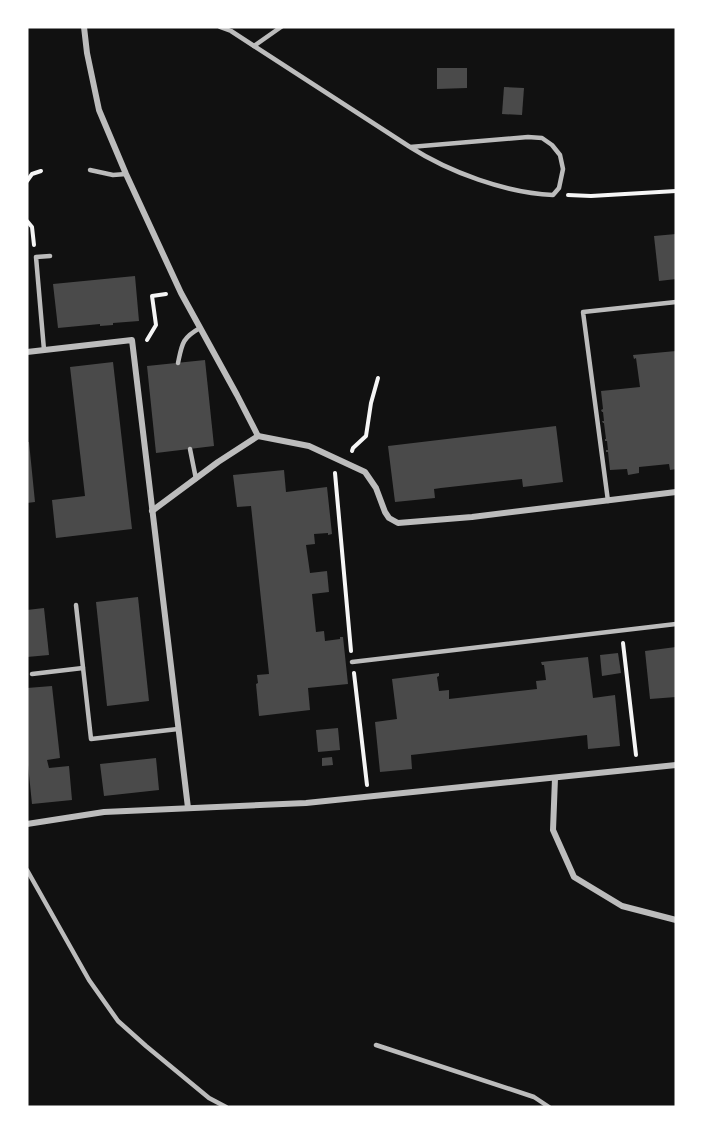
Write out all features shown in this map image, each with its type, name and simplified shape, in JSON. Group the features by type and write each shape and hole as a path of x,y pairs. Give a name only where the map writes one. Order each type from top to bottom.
{"street":[{"path":"84,27 99,110 126,174 181,292 258,436"},
{"path":"27,352 132,340 188,808"},
{"path":"152,511 218,462 258,436 309,446 365,472 376,488 385,512 389,518 398,523 472,517 676,492"},
{"path":"27,824 104,812 306,803 676,765"},
{"path":"555,778 553,830 573,876 622,906 676,920"}],"lane":[{"path":"220,27 231,31 410,147 425,156 484,182 535,194 553,195 559,188 562,169 560,155 542,138 528,137 410,147"},
{"path":"254,46 281,27"},
{"path":"90,170 113,175 126,174"},
{"path":"44,350 36,257 50,256"},
{"path":"608,501 583,312 676,302"},
{"path":"178,363 182,343 187,335 200,328"},
{"path":"190,449 196,479"},
{"path":"76,605 91,739 178,729"},
{"path":"352,662 676,624"},
{"path":"32,674 83,668"},
{"path":"27,870 89,980 118,1021 209,1098 226,1107"},
{"path":"376,1045 534,1097 549,1107"}],"path":[{"path":"27,181 32,174 41,171"},
{"path":"553,195 591,196 676,191"},
{"path":"27,221 32,227 36,257"},
{"path":"156,325 152,296 181,292"},
{"path":"351,465 352,448 366,436 378,378"},
{"path":"334,457 352,662 368,797"},
{"path":"622,630 638,769"}],"building":[{"path":"437,68 467,68 467,88 437,89"},
{"path":"504,87 524,88 522,115 502,114"},
{"path":"676,234 676,279 659,281 654,236"},
{"path":"135,276 139,321 58,328 53,284"},
{"path":"676,351 676,469 670,470 669,464 639,467 639,473 628,475 627,469 610,470 602,421 604,421 601,410 603,409 601,391 640,387 636,358 634,359 633,355"},
{"path":"205,360 214,446 156,453 147,366"},
{"path":"113,362 132,529 56,538 52,500 85,496 70,367"},
{"path":"556,426 563,482 523,487 522,479 441,488 434,489 435,498 395,502 388,446"},
{"path":"27,442 29,442 35,502 27,503"},
{"path":"284,470 286,492 327,487 332,534 314,534 315,544 306,545 310,573 327,571 329,592 312,594 316,632 324,631 325,641 343,637 348,684 308,688 310,710 259,716 257,675 269,674 251,506 237,507 233,475"},
{"path":"138,597 149,701 107,706 96,602"},
{"path":"44,608 49,655 27,657 27,610"},
{"path":"676,647 676,697 650,699 645,651"},
{"path":"618,653 621,673 602,676 600,655"},
{"path":"588,657 593,698 615,695 620,746 588,749 587,735 411,755 412,769 380,772 375,722 397,719 392,679 439,673 437,677 439,691 449,690 449,699 537,689 536,681 546,680 544,665 541,662"},
{"path":"52,686 60,758 47,760 49,768 69,766 72,800 32,804 27,755 27,688"},
{"path":"338,728 340,750 318,752 316,730"},
{"path":"332,757 333,765 322,766 322,758"},
{"path":"156,758 159,790 104,796 100,764"}]}
